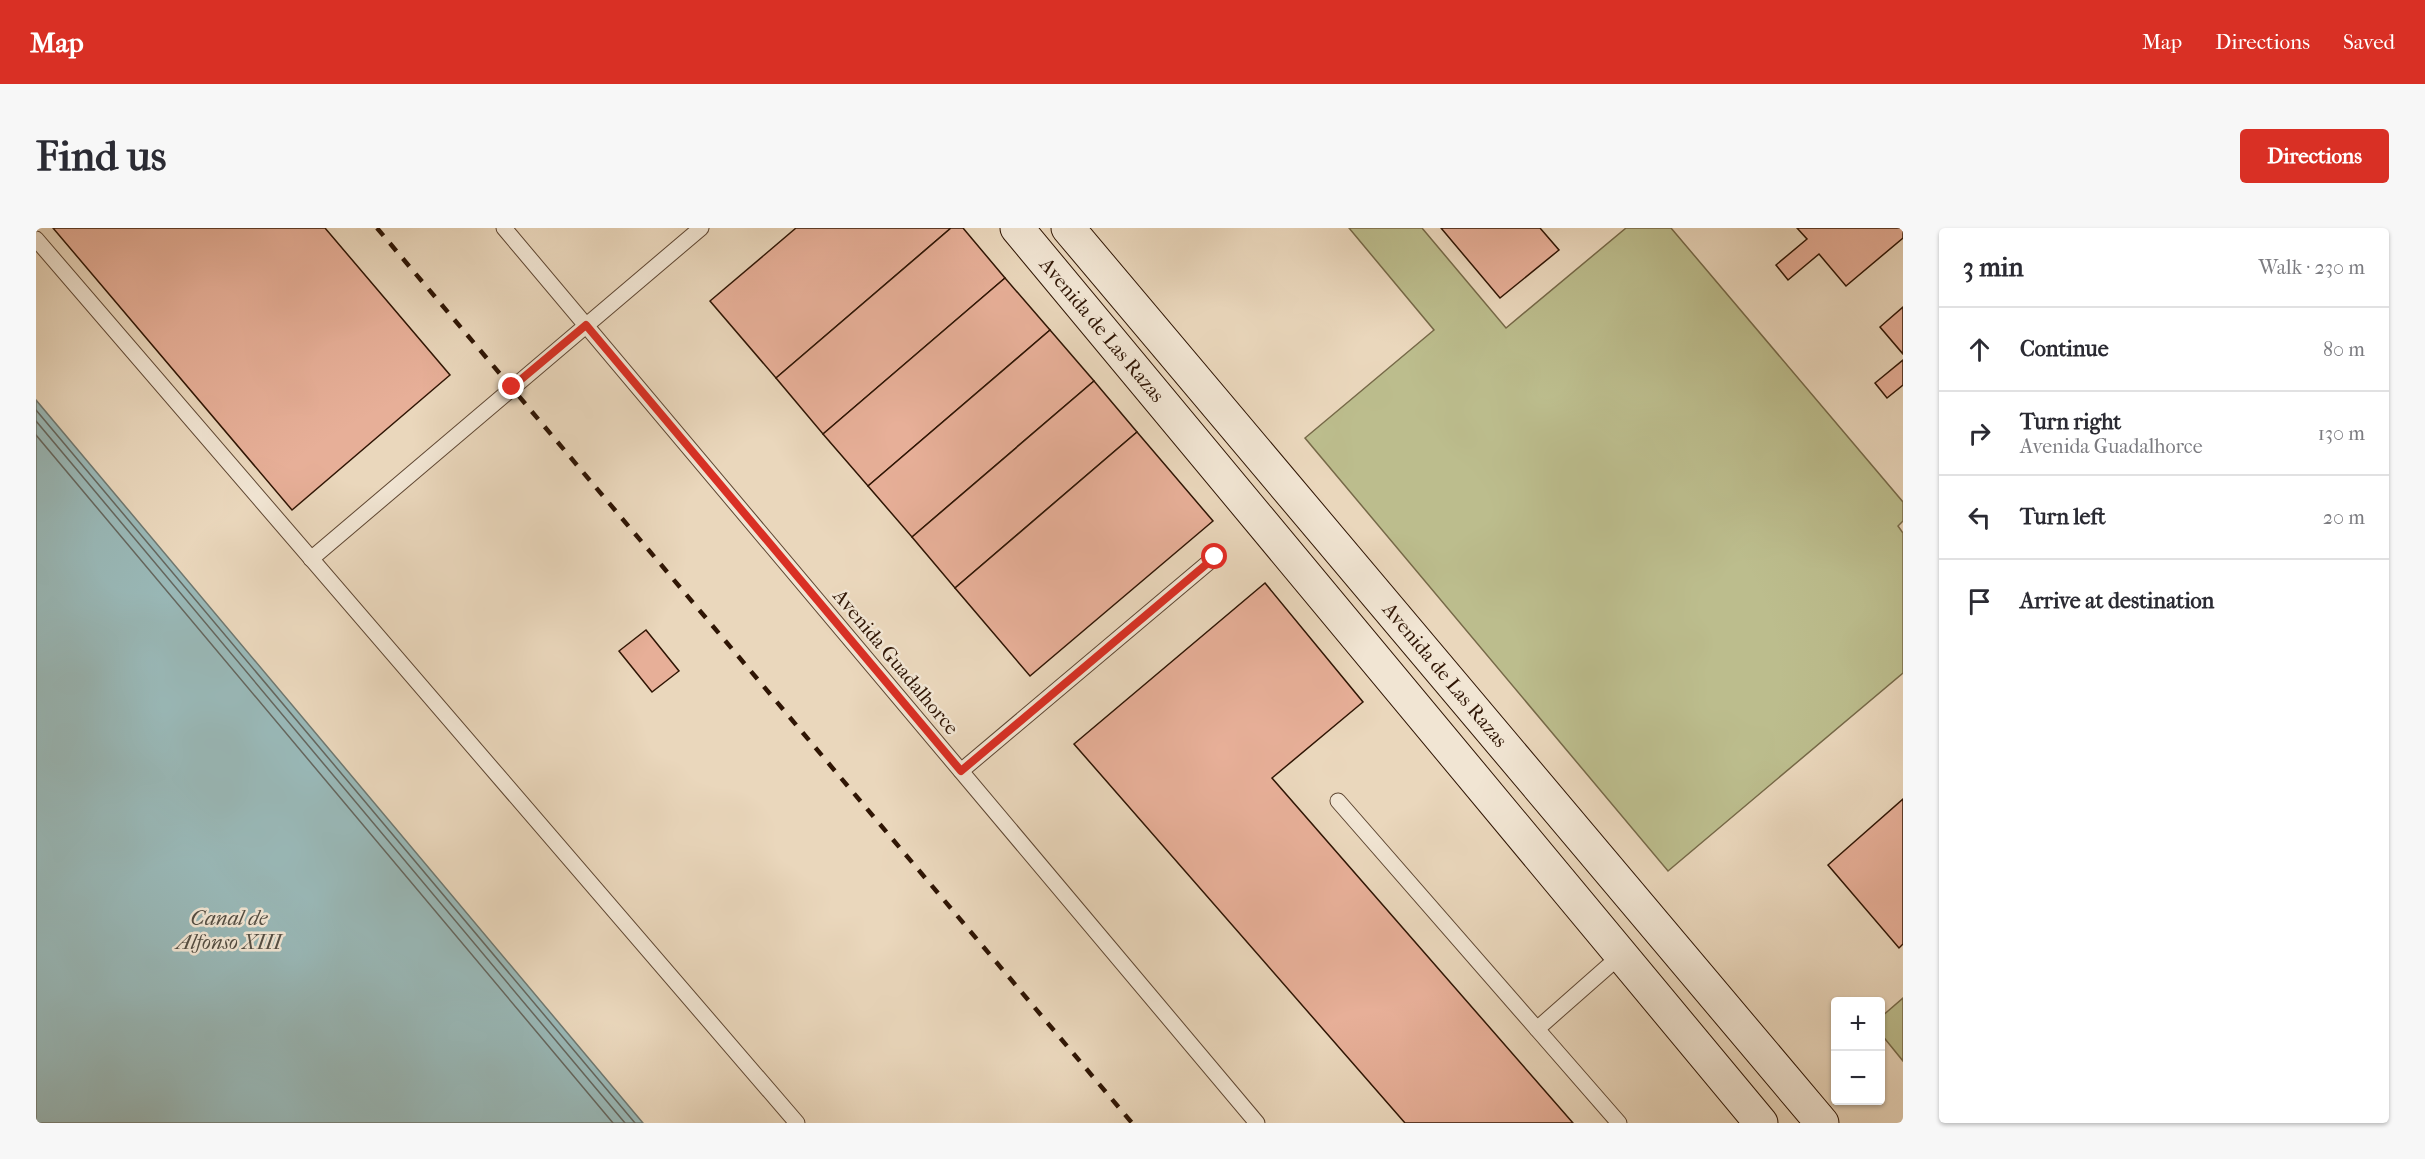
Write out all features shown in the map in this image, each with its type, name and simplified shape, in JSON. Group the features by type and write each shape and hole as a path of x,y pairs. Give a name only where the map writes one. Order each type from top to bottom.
{"main road":[{"name":"Avenida de Las Razas","path":"1017,228 1761,1123"},
{"name":"Avenida de Las Razas","path":"1068,228 1822,1123"}],"lane":[{"name":"Avenida Guadalhorce","path":"504,228 1257,1123"},
{"path":"311,559 701,228"},
{"path":"36,239 797,1123"},
{"path":"961,771 1215,557"},
{"path":"1338,801 1619,1123"},
{"path":"1537,1029 1621,955"}],"green space":[{"path":"1349,228 1422,228 1506,328 1626,228 1671,228 1903,502 1903,521 1898,526 1903,533 1903,673 1668,871 1305,438 1434,330"},
{"path":"1903,998 1903,1061 1885,1039 1885,1014"}],"water":[{"name":"Canal de Alfonso XIII","path":"36,400 643,1123 36,1123"}],"building":[{"path":"53,228 325,228 450,375 292,510"},
{"path":"796,228 951,228 776,378 710,301"},
{"path":"951,228 963,228 1005,278 823,434 776,378"},
{"path":"1441,228 1540,228 1559,250 1500,298"},
{"path":"1797,228 1903,228 1903,238 1846,286 1819,254 1788,280 1776,265 1807,239"},
{"path":"1005,278 1050,330 868,486 823,434"},
{"path":"1903,307 1903,354 1880,327"},
{"path":"1050,330 1094,381 912,537 868,486"},
{"path":"1903,360 1903,385 1887,398 1875,383"},
{"path":"1094,381 1137,432 955,588 912,537"},
{"path":"1137,432 1213,521 1030,676 955,588"},
{"path":"1265,583 1363,702 1272,778 1573,1123 1405,1123 1074,744"},
{"path":"646,630 679,671 652,692 619,651"},
{"path":"1903,799 1903,944 1899,948 1828,865"}],"railway":[{"path":"377,228 1132,1123"}],"route":[{"path":"512,387 586,325 961,771 1215,557"}]}
